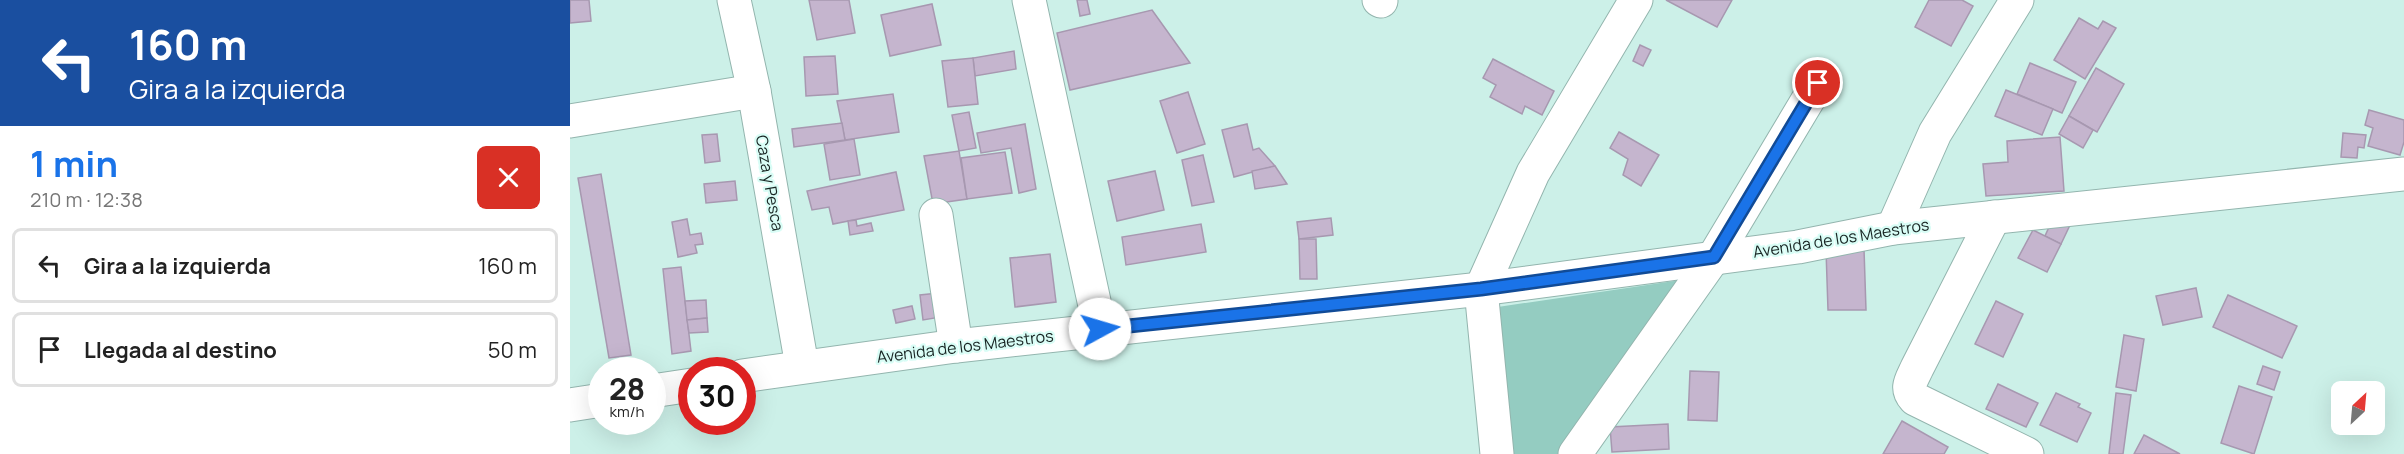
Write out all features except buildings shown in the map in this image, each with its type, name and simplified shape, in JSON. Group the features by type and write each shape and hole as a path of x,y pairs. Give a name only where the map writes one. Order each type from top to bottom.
{"street":[{"name":"Caza y Pesca","path":"734,0 754,91 802,366"},
{"path":"1029,0 1100,329"},
{"path":"1497,454 1481,289 1533,173 1636,0"},
{"path":"1893,228 1935,133 2017,0"},
{"path":"1575,454 1714,257 1818,83"},
{"path":"570,121 754,91"},
{"name":"Avenida de los Maestros","path":"756,374 1100,329 1481,289 1798,247 1893,228 2404,174"},
{"path":"936,215 956,346"},
{"path":"1994,217 1917,368 1909,386 1909,392 1916,399 2027,454"},
{"path":"570,405 588,402"}],"green space":[{"path":"1681,280 1563,454 1505,454 1491,308"}],"route":[{"path":"1100,329 1481,289 1714,257 1818,83"}]}
